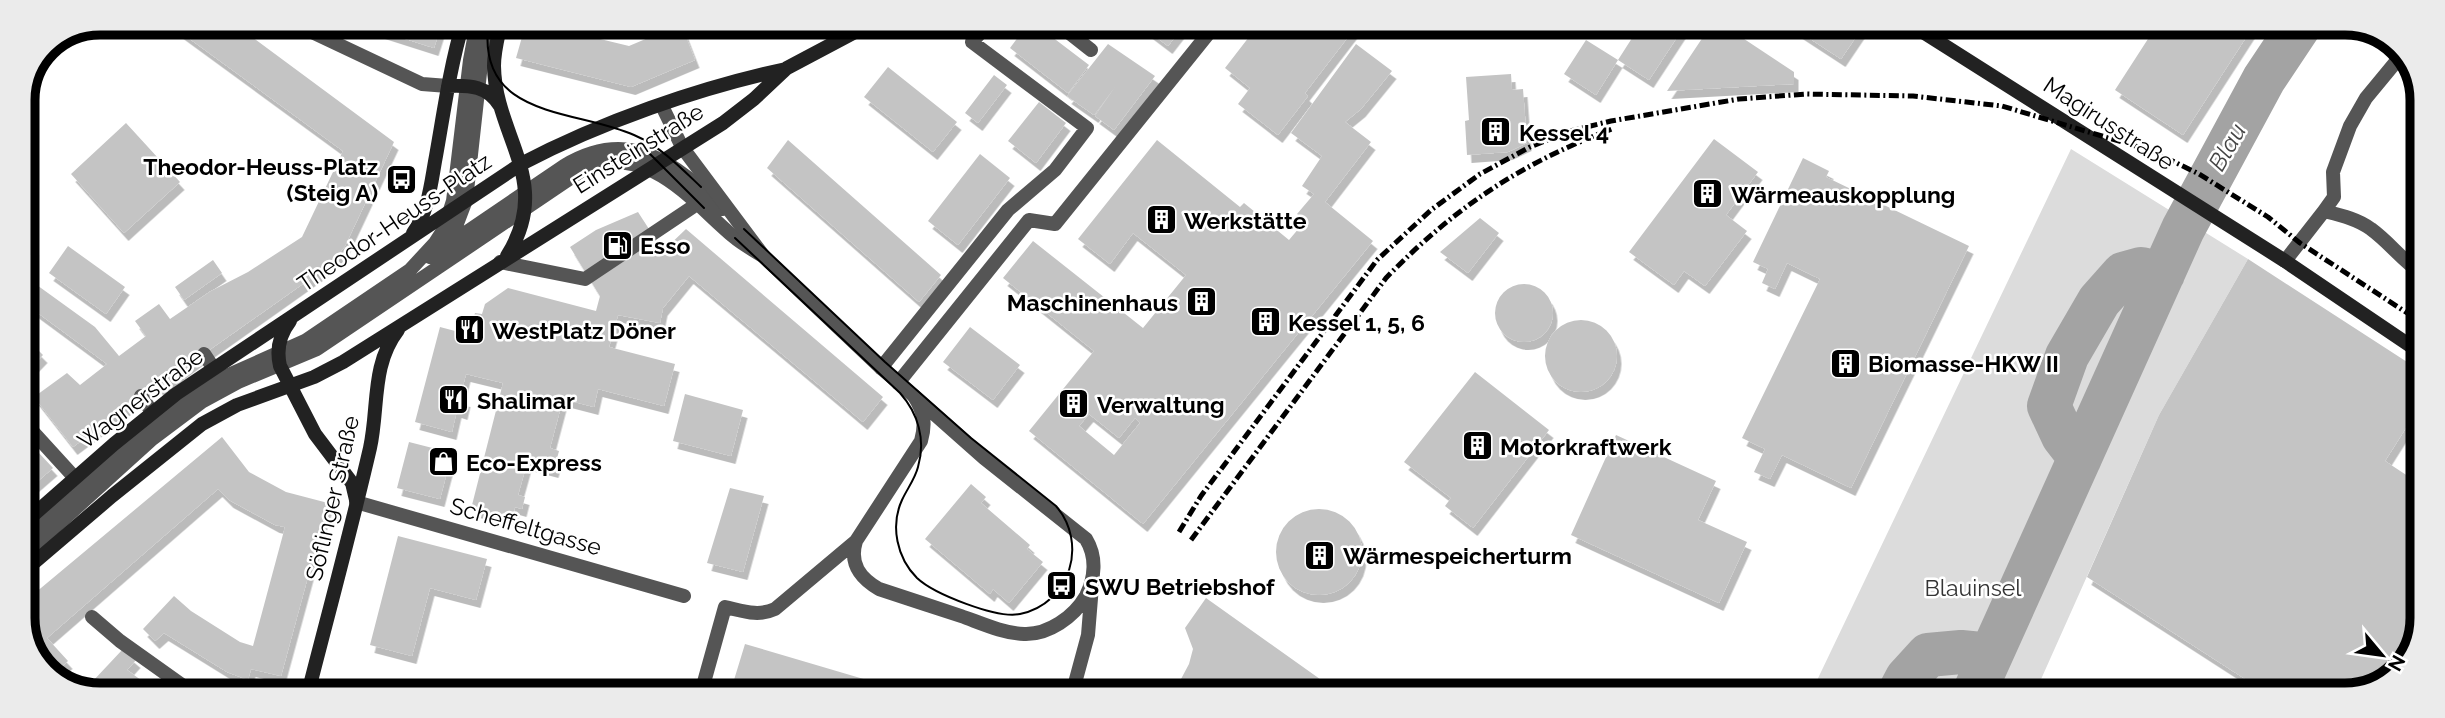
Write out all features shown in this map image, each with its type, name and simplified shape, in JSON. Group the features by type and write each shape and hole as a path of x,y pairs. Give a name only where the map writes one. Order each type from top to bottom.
{"street":[{"path":"318,35 422,84 473,86 494,98 501,108"},
{"path":"407,239 419,224 425,208 460,35"},
{"path":"411,277 435,243 451,210 473,86 486,35"},
{"path":"35,562 111,496 202,424 237,405 343,362 503,260 517,239 525,200 521,164 501,108 491,35"},
{"name":"Einsteinstraße","path":"521,164 580,135 714,87 787,68 849,35"},
{"path":"881,368 1008,211 1055,170 1087,128 972,42 978,35"},
{"path":"1072,35 1091,50"},
{"path":"898,383 1029,220 1055,224 1207,35"},
{"name":"Magirusstraße","path":"1928,35 2286,261 2410,346"},
{"path":"2286,261 2334,197 2333,172 2350,126 2366,98 2397,60"},
{"name":"Einsteinstraße","path":"503,260 723,123 787,68"},
{"path":"449,244 466,200 473,86"},
{"path":"662,106 707,197 735,238 765,258 881,368 984,458 1080,533 1093,553 1092,607 1088,635 1075,683"},
{"path":"35,544 137,452 179,418 225,388 279,360 411,277 525,200 572,161 604,150 631,148 662,160 685,175 744,229 765,258"},
{"path":"411,277 449,244 591,166 624,162 649,169 707,197"},
{"name":"Theodor-Heuss-Platz","path":"293,318 521,164"},
{"path":"503,260 585,279 707,197"},
{"path":"2324,211 2369,227 2410,265"},
{"path":"293,318 282,334 279,360 289,386 315,434 352,483 356,502"},
{"name":"Wagnerstraße","path":"35,513 152,412 293,318"},
{"name":"Söflinger Straße","path":"311,683 373,431 376,389 382,359 394,335 409,319"},
{"path":"204,354 214,369"},
{"path":"35,531 183,402 222,378 279,360"},
{"path":"141,396 152,412"},
{"path":"914,397 925,422 921,441 856,541 853,550 856,569 862,578 879,589 1012,632 1035,633 1059,624 1079,607 1092,579"},
{"path":"35,434 75,478"},
{"name":"Scheffeltgasse","path":"356,502 684,596"},
{"path":"704,683 725,607 756,614 765,614 775,609 856,541"},
{"path":"92,617 120,641 179,683"}],"green space":[{"name":"Blauinsel","path":"2071,149 2248,259 2159,415 2039,683 1816,683"}],"building":[{"path":"184,35 249,35 394,142 345,246 331,264 159,388 157,385 141,396 73,447 35,396 67,373 80,385 107,364 35,311 35,284 95,327 119,356 146,336 135,321 159,304 170,319 211,291 248,272 302,237 343,151"},
{"path":"393,35 438,35 434,48"},
{"path":"523,35 584,35 629,46 655,35 685,35 695,60 631,87 516,58"},
{"path":"1020,35 1049,35 1089,65 1068,93 1010,48"},
{"path":"1154,35 1176,35 1168,46"},
{"path":"1250,35 1350,35 1305,93 1308,96 1278,135 1238,104 1250,88 1225,68"},
{"path":"1634,35 1678,35 1649,80 1618,60"},
{"path":"1704,35 1738,35 1794,72 1794,84 1667,91"},
{"path":"1804,35 1857,35 1841,59"},
{"path":"2151,35 2248,35 2183,135 2115,90"},
{"path":"1586,40 1618,60 1596,95 1564,74"},
{"path":"1108,44 1155,76 1114,130 1095,116 1115,87 1094,115 1067,96"},
{"path":"1356,44 1392,71 1361,109 1345,122 1371,142 1325,202 1373,241 1143,524 1029,431 1094,351 1003,278 1033,241 1143,328 1186,275 1133,233 1110,264 1078,239 1157,140 1240,207 1244,203 1289,240 1305,221 1297,214 1314,194 1302,186 1322,156 1291,133","holes":["1089,414 1119,438 1135,418 1140,423 1114,455 1079,426"]},
{"path":"888,67 957,122 933,152 864,97"},
{"name":"Kessel 4","path":"1511,74 1512,90 1523,89 1527,143 1508,152 1467,155 1465,121 1469,120 1466,77"},
{"path":"994,75 1007,85 978,123 965,113"},
{"path":"1039,102 1066,123 1036,163 1008,141"},
{"path":"126,123 180,182 124,233 71,174"},
{"name":"Wärmeauskopplung","path":"1714,139 1758,172 1726,215 1747,231 1705,286 1684,271 1674,285 1629,252"},
{"path":"788,140 941,275 919,302 767,168"},
{"path":"980,154 1010,178 958,245 928,221"},
{"name":"Biomasse-HKW II","path":"1803,158 1829,171 1826,177 1969,246 1851,488 1782,455 1770,479 1754,472 1765,449 1742,438 1820,279 1787,263 1775,289 1762,283 1768,269 1753,262"},
{"path":"638,212 663,251 686,229 883,397 863,422 689,276 663,308 660,323 618,315 609,347 675,364 664,406 598,389 594,407 563,399 550,448 559,451 554,470 527,463 518,495 525,497 522,509 515,507 512,519 471,509 503,383 466,374 460,398 466,399 463,412 457,410 452,432 415,422 440,327 459,332 461,322 471,325 475,313 482,314 485,304 508,288 596,311 600,296 570,247 596,230"},
{"path":"1480,218 1499,233 1468,273 1440,252"},
{"path":"68,246 125,287 106,314 49,273"},
{"path":"2248,259 2410,364 2410,421 2385,461 2410,477 2410,618 2405,643 2385,670 2358,682 2251,683 2087,577 2159,415"},
{"path":"213,260 222,273 184,300 175,287"},
{"path":"1524,284 1535,286 1548,297 1553,313 1551,324 1540,337 1524,342 1513,340 1500,329 1495,313 1497,302 1508,289"},
{"path":"1581,320 1601,326 1611,336 1617,356 1611,376 1601,386 1581,392 1561,386 1551,376 1545,356 1551,336 1561,326"},
{"path":"970,327 1020,365 993,400 943,362"},
{"path":"35,347 43,355 35,363"},
{"name":"Motorkraftwerk","path":"1475,372 1549,430 1473,528 1445,506 1451,498 1404,462"},
{"path":"685,394 743,410 731,456 673,441"},
{"path":"1616,435 1716,481 1698,520 1747,542 1719,603 1571,535"},
{"path":"222,437 249,472 286,492 328,503 281,676 251,669 248,680 227,672 164,633 155,641 143,629 174,596 191,611 240,642 253,646 285,527 275,525 229,500 218,489 47,638 68,661 59,669 48,658 38,639 35,593"},
{"path":"409,442 452,453 440,499 397,488"},
{"path":"35,449 53,468 35,484"},
{"path":"971,484 986,497 981,503 1030,545 1027,549 1043,562 1009,603 993,589 990,594 925,539"},
{"path":"730,488 764,496 743,572 707,563"},
{"name":"Wärmespeicherturm","path":"1319,509 1343,516 1355,528 1362,552 1355,576 1343,588 1319,595 1295,588 1283,576 1276,552 1283,528 1295,516"},
{"path":"398,536 487,559 476,600 430,588 412,656 370,645"},
{"path":"1206,598 1326,683 1177,683 1189,664 1193,649 1185,628"},
{"path":"745,644 877,683 733,683"},
{"path":"123,649 136,660 127,670 145,683 100,683 92,682"}],"waterway":[{"name":"Blau","path":"1978,683 2183,229 2264,79 2293,35"},
{"name":"Blau","path":"2080,458 2063,436 2049,406 2067,356 2099,301 2123,274 2141,269 2163,274"},
{"name":"Blau","path":"1904,683 1928,655 1961,652 1991,655"}],"tram line":[{"path":"488,35 489,57 499,79 515,95 536,106 634,135 670,158 701,187"},
{"path":"644,148 704,208"},
{"path":"735,238 900,393 912,409 921,437 920,457 915,476 898,510 896,531 900,551 917,578 951,598 1010,615 1038,608 1052,598 1069,570 1072,554 1066,521 1056,506 971,438 885,362 744,229"}],"railway":[{"path":"1179,532 1201,496 1377,260 1431,210 1480,174 1530,147 1570,131 1611,121 1739,99 1806,94 1913,96 2002,106 2152,151 2199,174 2268,217 2300,243 2410,315"},
{"path":"1191,540 1386,278 1437,230 1490,190 1548,157 1612,129"}],"place":[{"name":"Kessel 4","path":"1496,132"},
{"name":"Theodor-Heuss-Platz (Steig A)","path":"401,179"},
{"name":"Wärmeauskopplung","path":"1708,194"},
{"name":"Werkstätte","path":"1161,220"},
{"name":"Esso","path":"617,245"},
{"name":"Maschinenhaus","path":"1201,302"},
{"name":"Kessel 1, 5, 6","path":"1265,322"},
{"name":"WestPlatz Döner","path":"469,330"},
{"name":"Biomasse-HKW II","path":"1845,363"},
{"name":"Shalimar","path":"454,400"},
{"name":"Verwaltung","path":"1074,404"},
{"name":"Motorkraftwerk","path":"1477,446"},
{"name":"Eco-Express","path":"443,462"},
{"name":"Wärmespeicherturm","path":"1320,555"},
{"name":"SWU Betriebshof","path":"1062,586"}]}
